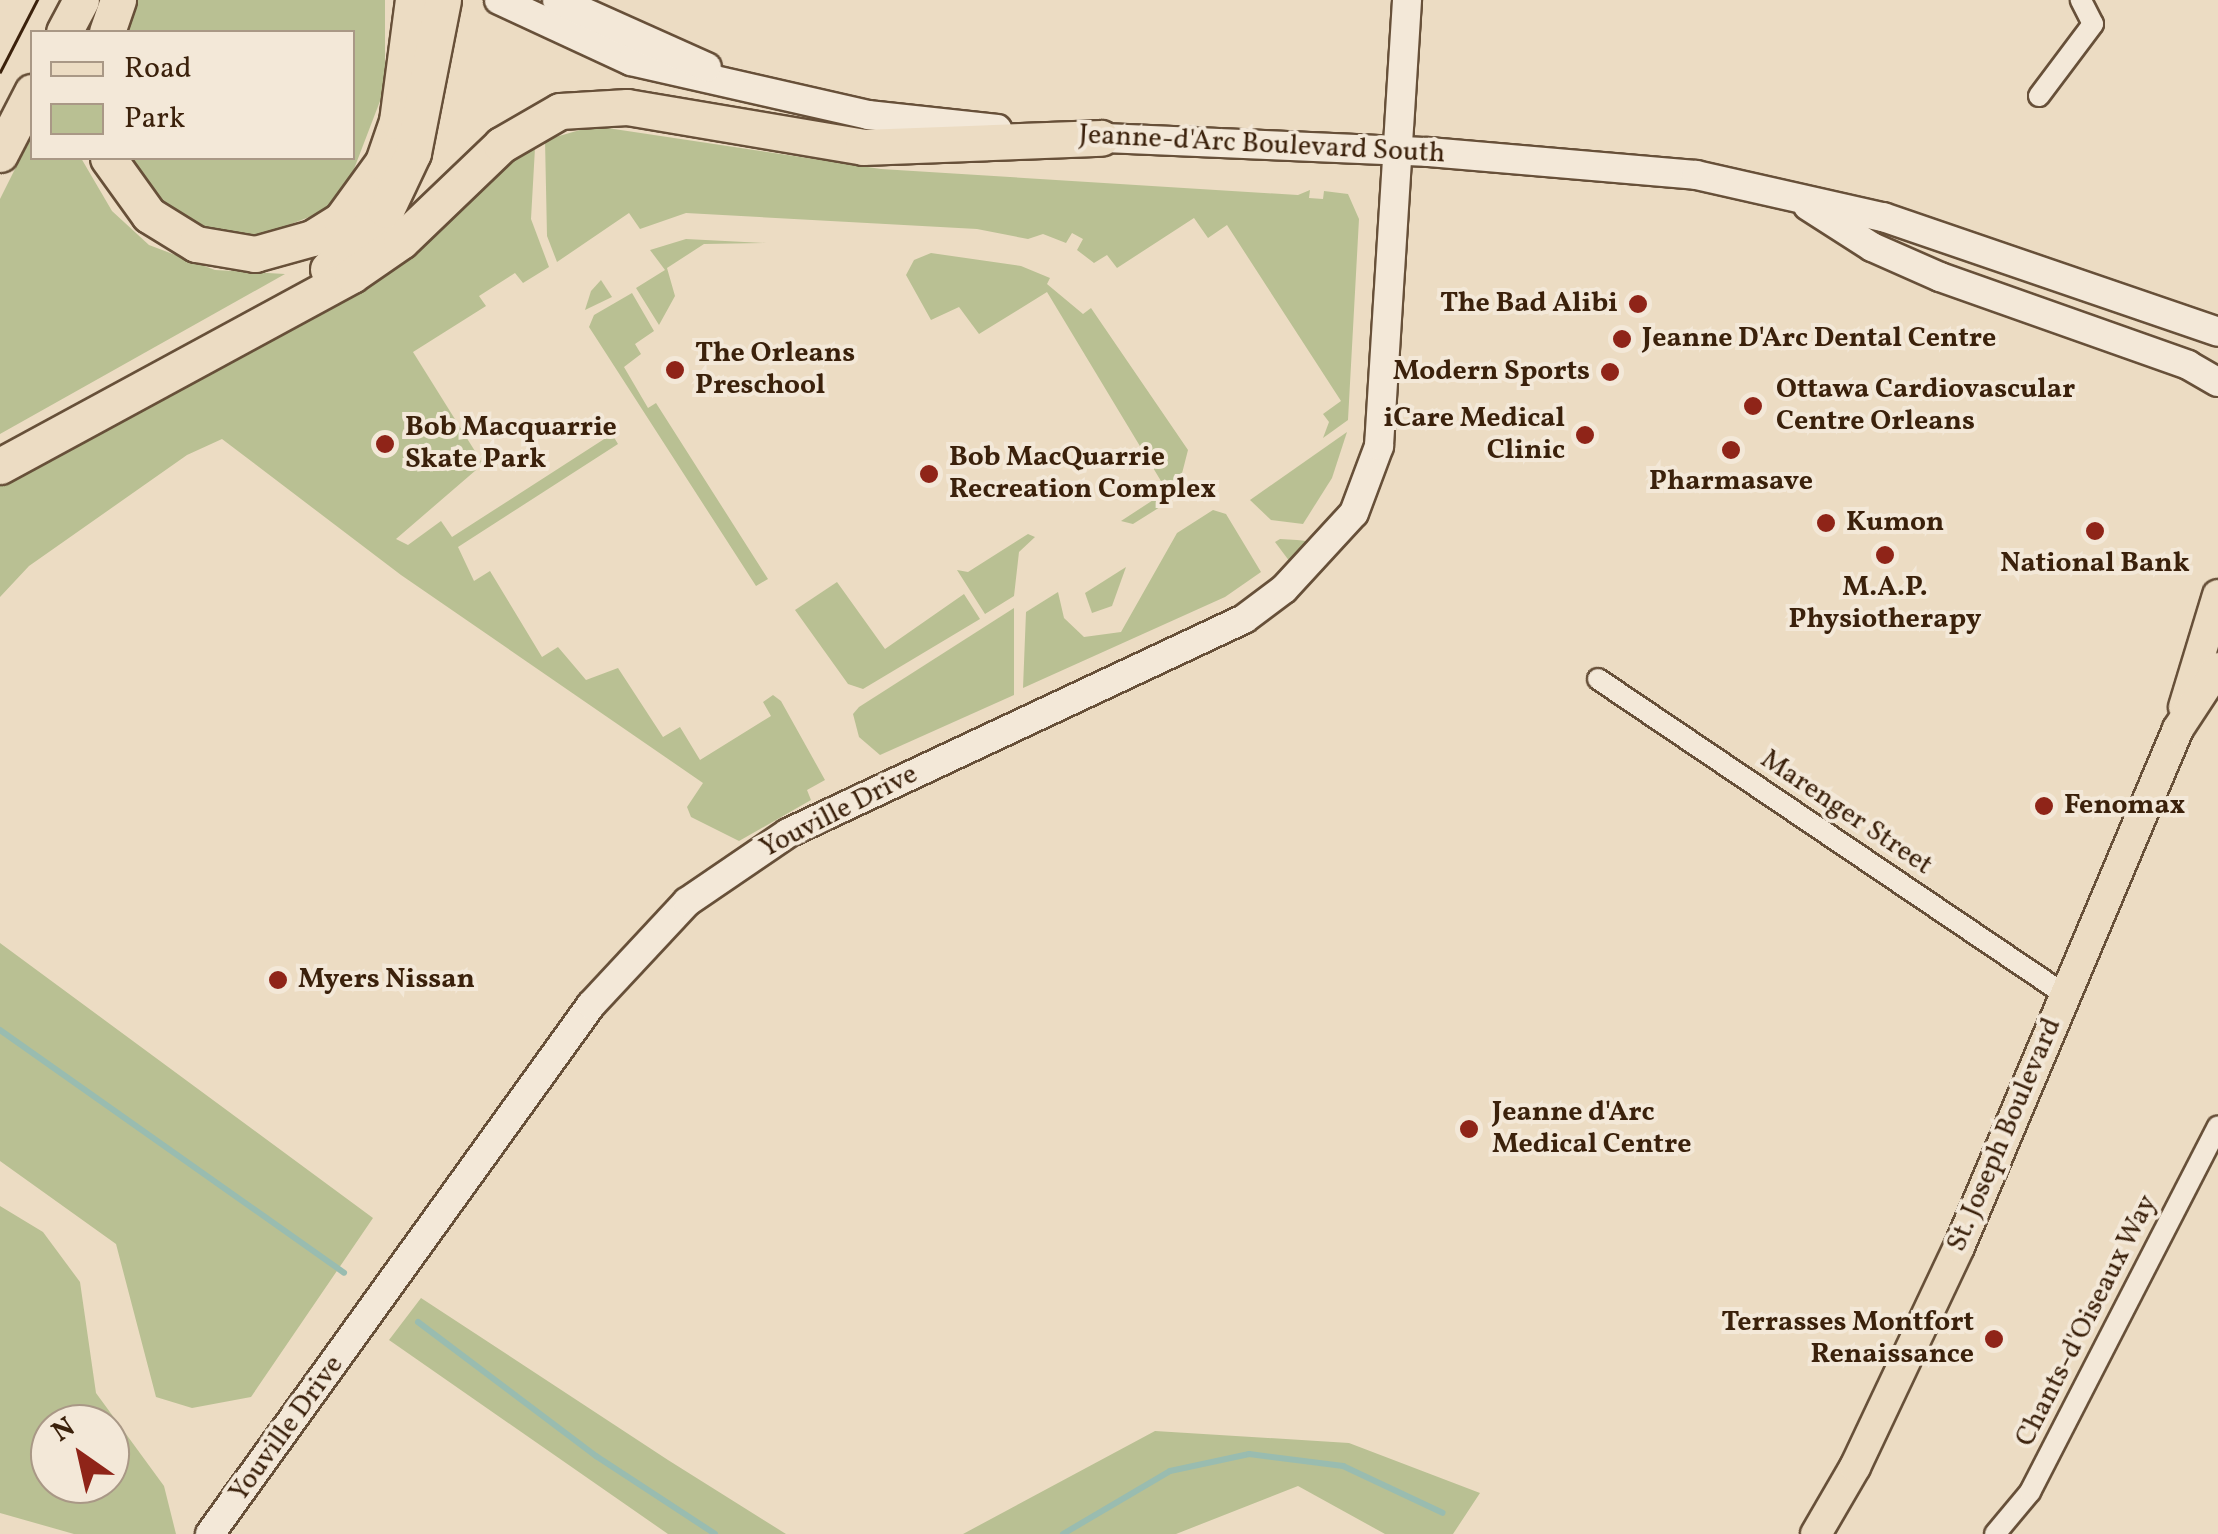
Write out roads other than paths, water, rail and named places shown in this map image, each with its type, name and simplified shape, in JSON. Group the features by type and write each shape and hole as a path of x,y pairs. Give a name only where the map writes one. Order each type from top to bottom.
{"highway":[{"path":"65,30 81,0"},
{"path":"108,30 118,0"},
{"path":"109,160 149,215 196,244 255,254 312,238 352,207 383,162 397,121 413,0"},
{"path":"262,324 356,246 386,210 423,118 442,0"},
{"path":"0,154 30,96"},
{"path":"0,466 375,260 501,145 570,108 627,107 863,147 1102,138"}],"main road":[{"name":"Jeanne-d'Arc Boulevard South","path":"499,0 631,61 735,81 868,115 1102,138 1644,166 1790,194 1883,217 2218,332"},
{"name":"Jeanne-d'Arc Boulevard South","path":"557,0 735,81"},
{"name":"Youville Drive","path":"210,1534 591,1005 687,902 788,833 1244,620 1354,513 1378,446 1407,0"},
{"name":"Jeanne-d'Arc Boulevard South","path":"1790,194 1872,247 1922,270 2188,365 2218,382"},
{"name":"St. Joseph Boulevard","path":"1818,1533 1855,1468 1959,1247 2178,729 2218,595"},
{"name":"St. Joseph Boulevard","path":"2178,729 2218,668"}],"street":[{"path":"2038,96 2092,24 2081,0"},
{"name":"Marenger Street","path":"1598,679 2064,994"},
{"name":"Chants-d'Oiseaux Way","path":"1996,1534 2030,1492 2218,1126"}],"waterway":[{"path":"0,1030 344,1273"},
{"path":"418,1322 596,1456 715,1534"},
{"path":"1063,1534 1170,1471 1249,1454 1343,1466 1443,1513"}],"tram line":[{"path":"0,72 37,0"}],"place":[{"name":"The Bad Alibi","path":"1638,304"},
{"name":"Jeanne D'Arc Dental Centre","path":"1622,339"},
{"name":"The Orleans Preschool","path":"675,370"},
{"name":"Modern Sports","path":"1610,372"},
{"name":"Ottawa Cardiovascular Centre Orleans","path":"1753,406"},
{"name":"iCare Medical Clinic","path":"1585,435"},
{"name":"Bob Macquarrie Skate Park","path":"385,444"},
{"name":"Pharmasave","path":"1731,450"},
{"name":"Bob MacQuarrie Recreation Complex","path":"929,474"},
{"name":"Kumon","path":"1826,523"},
{"name":"National Bank","path":"2095,531"},
{"name":"M.A.P. Physiotherapy","path":"1885,555"},
{"name":"Fenomax","path":"2044,806"},
{"name":"Myers Nissan","path":"278,980"},
{"name":"Jeanne d'Arc Medical Centre","path":"1469,1129"},
{"name":"Terrasses Montfort Renaissance","path":"1994,1339"}]}
